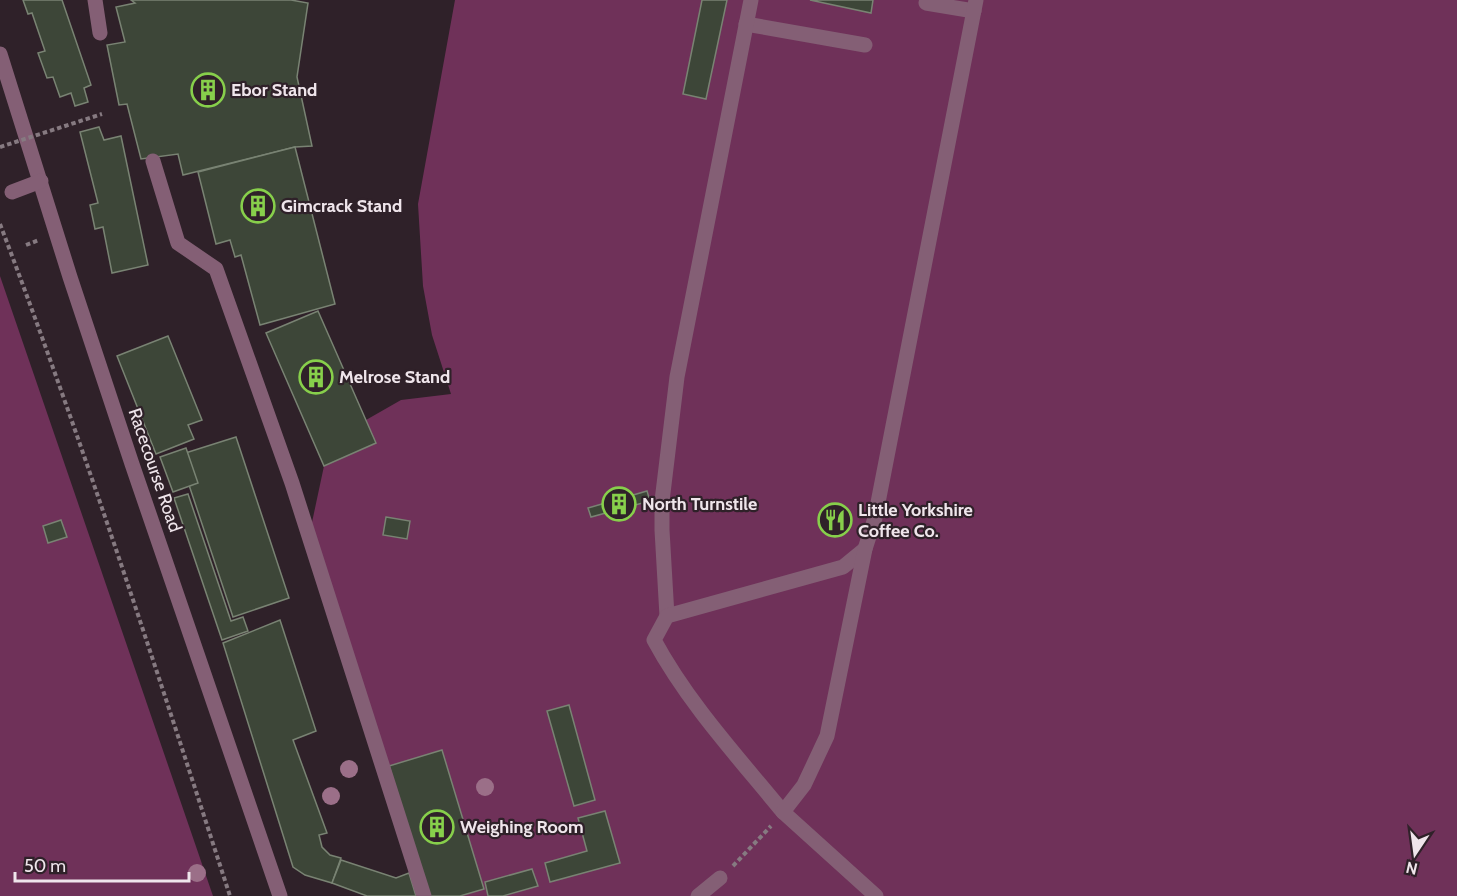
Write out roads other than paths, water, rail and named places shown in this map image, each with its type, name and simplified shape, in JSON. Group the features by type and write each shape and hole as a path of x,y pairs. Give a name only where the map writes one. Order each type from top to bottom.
{"lane":[{"path":"95,0 100,33"},
{"path":"751,0 677,377 663,501 662,530 667,616 654,640 669,668 717,732 783,812 876,896"},
{"path":"783,812 804,785 827,736 865,549 875,518 975,6 926,3"},
{"path":"746,24 865,45"},
{"name":"Racecourse Road","path":"0,54 132,464 280,896"},
{"path":"153,162 178,243 216,269 292,483 424,896"},
{"path":"12,192 41,181"},
{"path":"667,616 843,567 865,549"},
{"path":"698,896 720,878"}],"place":[{"name":"Ebor Stand","path":"208,90"},
{"name":"Gimcrack Stand","path":"258,206"},
{"name":"Melrose Stand","path":"316,377"},
{"name":"North Turnstile","path":"619,504"},
{"name":"Little Yorkshire Coffee Co.","path":"835,520"},
{"name":"Weighing Room","path":"437,827"}]}
